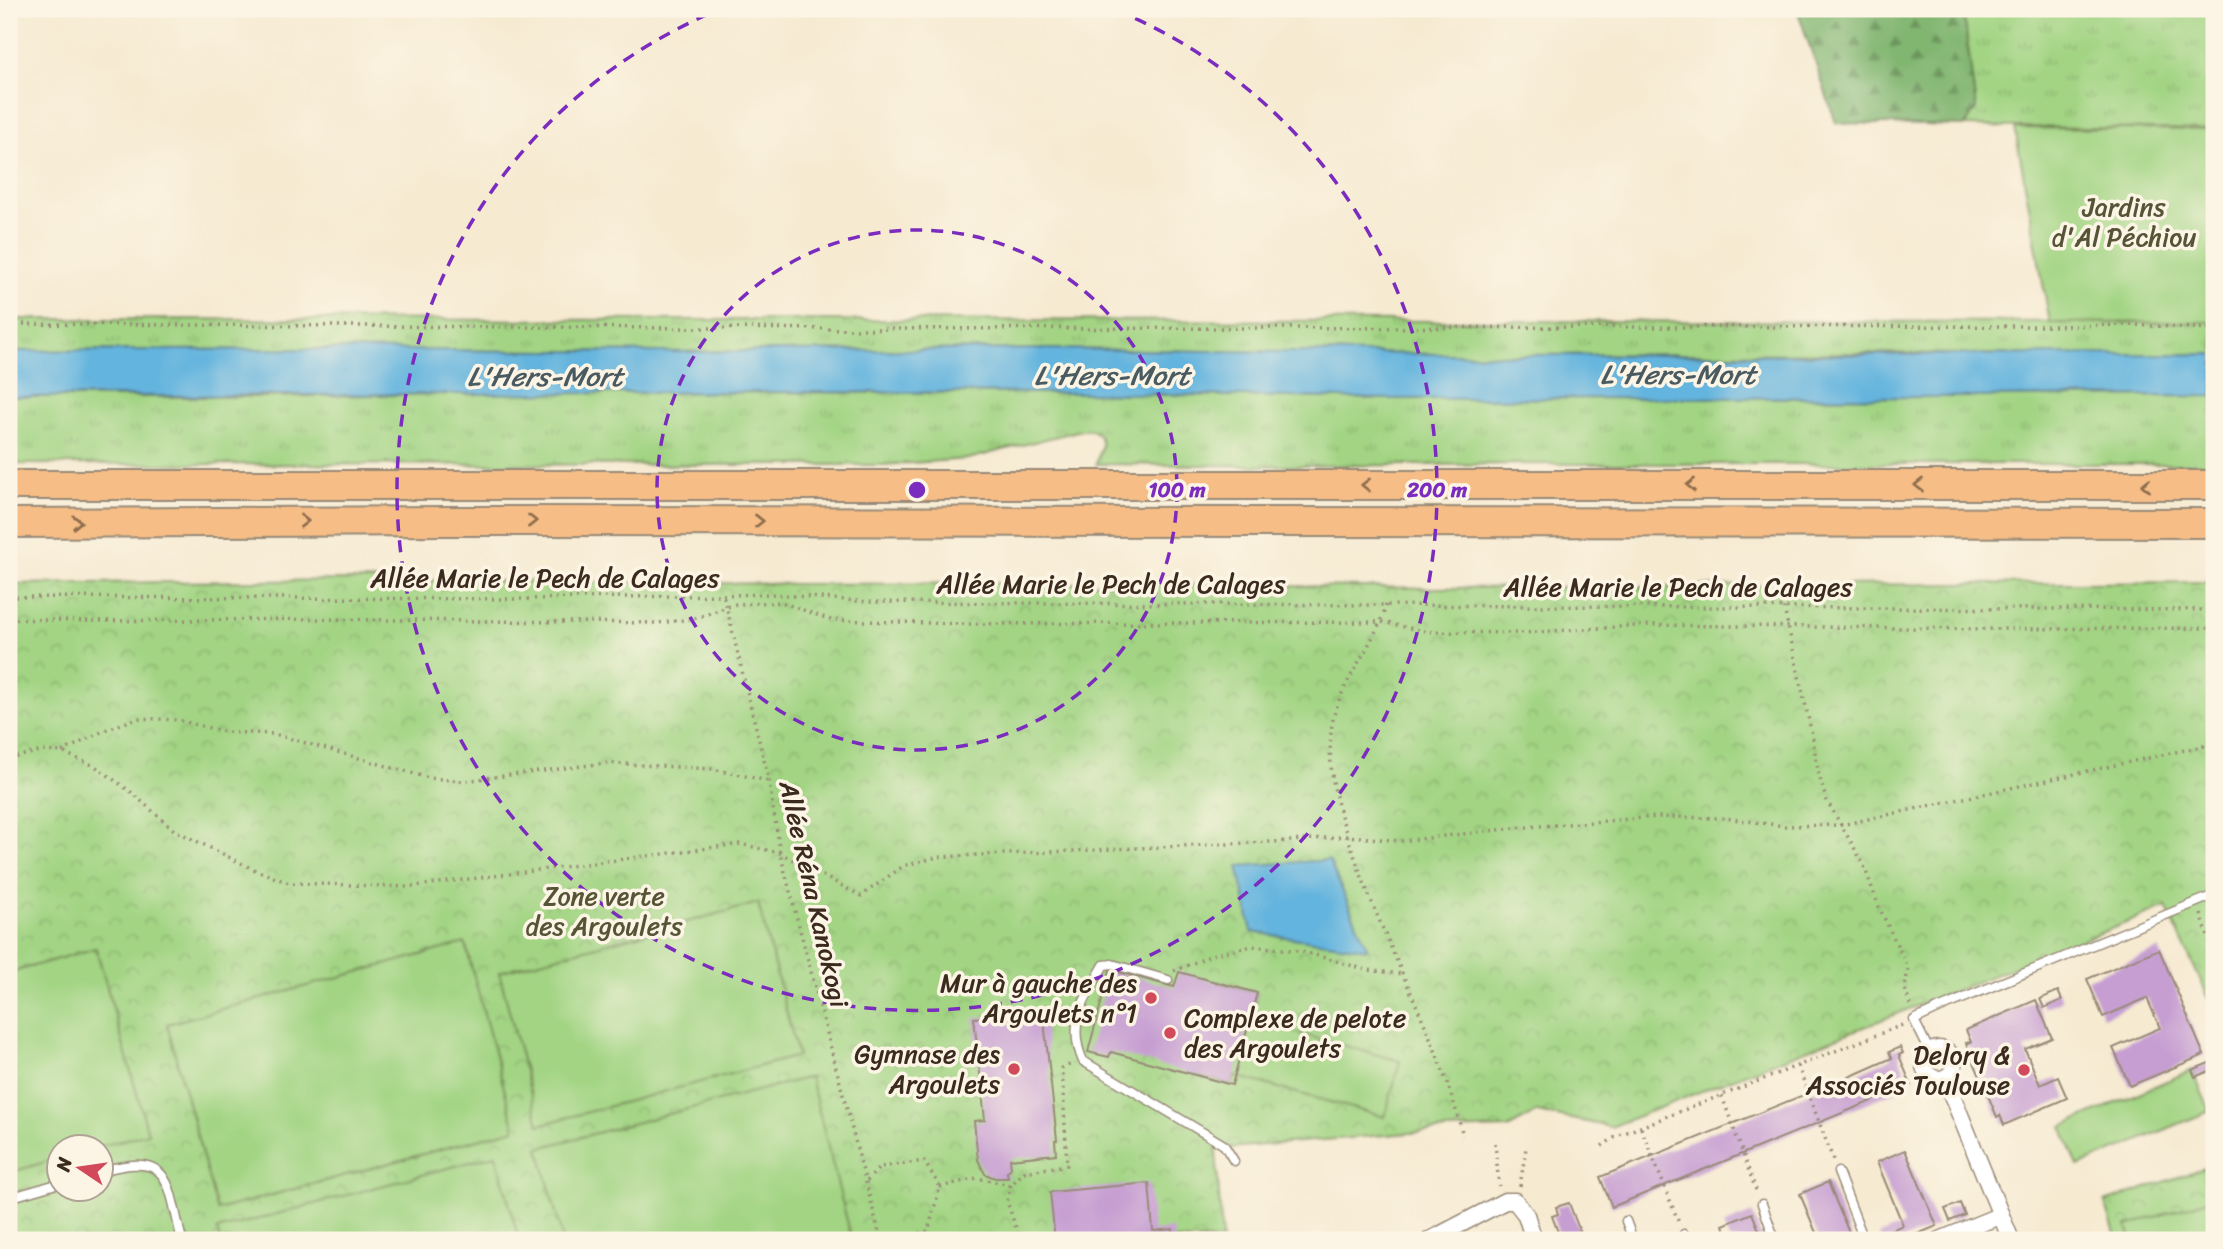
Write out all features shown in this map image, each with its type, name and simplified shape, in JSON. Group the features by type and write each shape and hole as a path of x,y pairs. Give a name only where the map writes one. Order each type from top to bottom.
{"highway":[{"path":"9,485 2214,485"},
{"path":"9,523 2214,523"}],"street":[{"path":"1930,1052 1924,1061 1926,1072 1934,1078 1945,1078 2011,1240"},
{"path":"1430,1240 1510,1201 1525,1215 1534,1240"},
{"path":"1940,1240 2001,1215"}],"lane":[{"path":"1930,1052 1914,1020 2214,895"},
{"path":"1168,980 1112,964 1104,965 1076,1019 1077,1047 1083,1061 1224,1145 1234,1160"},
{"path":"116,1167 143,1163 156,1168 166,1180 182,1240"},
{"path":"1838,1172 1864,1240"},
{"path":"9,1198 46,1187"},
{"path":"1762,1204 1775,1240"},
{"path":"1626,1221 1633,1240"}],"path":[{"path":"9,324 847,329 2047,327 2108,324 2214,328"},
{"name":"Allée Marie le Pech de Calages","path":"9,597 526,599 772,594 870,602 2214,610"},
{"name":"Allée Réna Kanokogi","path":"724,596 769,781 780,853 881,1240"},
{"path":"9,619 657,623 693,619 736,604 781,602 831,620 962,624 1381,622 1427,632 1522,634 1649,625 1975,629 2214,628"},
{"path":"1386,605 1381,622 1349,681 1331,729 1330,764 1334,790 1364,886 1445,1078 1463,1136"},
{"path":"1602,1146 1617,1136 1914,1020 1905,988 1908,968 1879,907 1863,863 1826,799 1784,607"},
{"path":"62,752 105,730 138,718 178,720 225,732 274,734 429,778 463,781 606,763 712,769 769,781"},
{"path":"9,758 43,751 62,752 95,766 131,792 174,830 253,869 289,883 408,887 740,844 780,853 861,896 903,866 938,858 1347,836 1402,841 1515,828 1657,817 1724,818 1785,826 1841,825 2203,746 2214,735"},
{"path":"2203,746 2214,751"},
{"path":"2196,902 2206,925 2214,956"},
{"path":"1168,980 1175,969 1215,954 1252,946 1301,951 1367,970 1401,974"},
{"path":"1020,1240 1007,1201 1011,1185 1024,1172 1067,1165 1062,1068 1083,1061"},
{"path":"1798,1066 1838,1172"},
{"path":"1722,1096 1762,1204"},
{"path":"1641,1128 1685,1237"},
{"path":"1495,1143 1499,1189 1510,1201 1521,1183 1526,1148"},
{"path":"866,1182 880,1167 924,1161 940,1187 928,1231 887,1240"},
{"path":"940,1187 977,1178 1011,1185"}],"green space":[{"path":"1797,9 1963,9 1976,109 1965,126 1836,123"},
{"path":"1963,9 2214,9 2214,130 1965,126 1976,109"},
{"name":"Jardins d'Al Péchiou","path":"2015,128 2214,130 2214,322 2050,323"},
{"path":"9,319 2214,322 2214,354 1515,355 1048,349 660,352 303,349 9,351"},
{"path":"585,392 1086,393 1389,399 2214,396 2214,464 1096,464 1102,445 1099,435 1092,430 1081,430 968,459 883,465 9,464 9,397 254,397"},
{"name":"Zone verte des Argoulets","path":"347,580 800,584 1065,583 1434,588 2214,582 2214,1009 2166,907 1611,1127 1537,1112 1508,1128 1447,1130 1216,1149 1222,1240 9,1240 9,584"},
{"path":"758,903 798,1056 539,1125 499,972"},
{"path":"465,943 515,1129 217,1210 167,1024"},
{"path":"96,948 148,1133 116,1142 116,1134 46,1134 46,1162 9,1173 9,973"},
{"path":"1218,982 1257,993 1250,1020 1400,1061 1385,1117 1235,1076 1232,1085 1193,1074"},
{"path":"2192,1070 2210,1111 2078,1166 2062,1126"},
{"path":"810,1077 852,1240 563,1240 539,1148"},
{"path":"496,1155 519,1240 220,1240 217,1230"},
{"path":"2214,1165 2214,1240 2117,1240 2105,1202"},
{"path":"2214,1198 2214,1240 2131,1240 2127,1226"}],"water":[{"name":"L'Hers-Mort","path":"303,349 660,352 1048,349 1515,355 2214,354 2214,396 1389,399 1086,393 773,392 9,397 9,351"},
{"path":"1329,860 1368,949 1252,932 1238,866"}],"building":[{"path":"2159,949 2204,1055 2130,1086 2113,1048 2160,1028 2147,998 2103,1017 2087,979"},
{"name":"Complexe de pelote des Argoulets","path":"1110,970 1174,987 1179,972 1257,993 1232,1085 1111,1052 1109,1057 1088,1052"},
{"path":"2058,991 2062,1000 2044,1008 2040,999"},
{"path":"2036,1000 2052,1038 2025,1049 2040,1085 2058,1077 2067,1098 2004,1125 2000,1115 1997,1117 1966,1043 1971,1042 1966,1030"},
{"name":"Gymnase des Argoulets","path":"1043,1011 1057,1140 1056,1154 1010,1159 1008,1178 995,1178 985,1174 978,1160 974,1121 985,1120 974,1018"},
{"path":"1900,1047 1903,1053 1899,1055 1911,1085 1612,1207 1600,1177 1858,1073 1892,1058 1889,1052"},
{"path":"2214,1061 2214,1069 2195,1077 2192,1070"},
{"path":"1905,1150 1937,1226 1903,1240 1881,1240 1879,1235 1903,1225 1877,1162"},
{"path":"1828,1182 1852,1240 1819,1240 1800,1194"},
{"path":"1149,1183 1153,1231 1173,1229 1174,1240 1055,1240 1050,1192"},
{"path":"1569,1203 1583,1240 1561,1240 1552,1216 1558,1214 1556,1207"},
{"path":"1960,1203 1965,1215 1950,1221 1945,1209"},
{"path":"1752,1213 1763,1240 1729,1240 1723,1225"}],"place":[{"name":"Mur à gauche des Argoulets n°1","path":"1151,998"},
{"name":"Complexe de pelote des Argoulets","path":"1170,1033"},
{"name":"Gymnase des Argoulets","path":"1014,1069"},
{"name":"Delory & Associés Toulouse","path":"2024,1070"}]}
